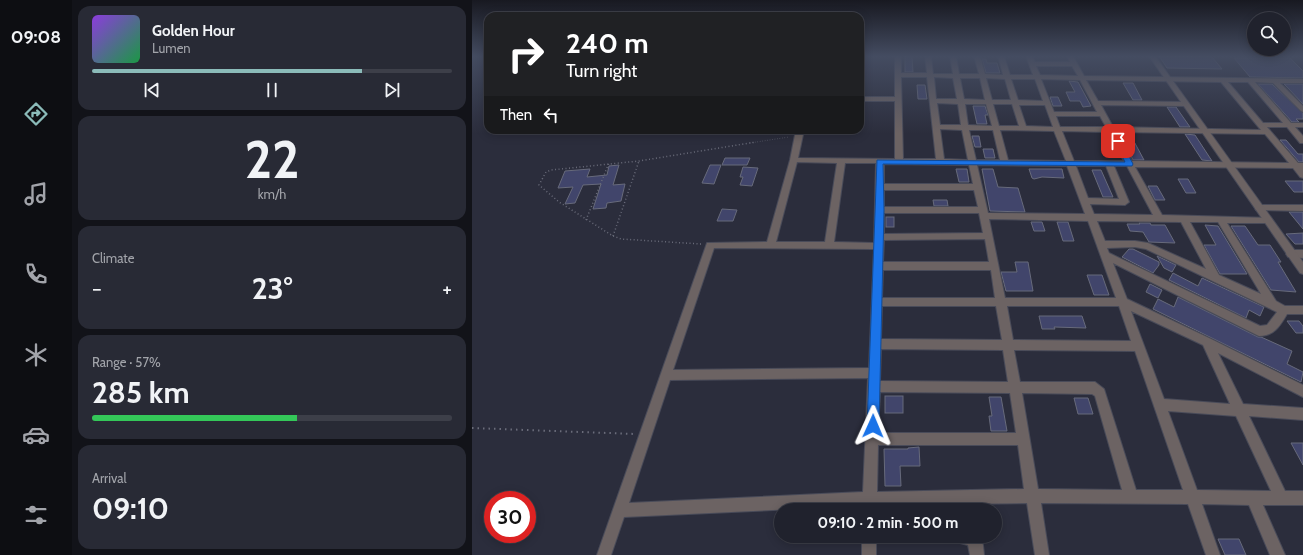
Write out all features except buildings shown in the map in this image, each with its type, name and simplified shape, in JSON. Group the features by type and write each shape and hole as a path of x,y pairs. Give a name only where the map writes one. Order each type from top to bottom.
{"street":[{"path":"898,82 899,161"},
{"path":"931,82 940,161"},
{"path":"957,82 995,266 1024,439 1031,496 1042,555"},
{"path":"983,82 1005,162"},
{"path":"1009,82 1023,128"},
{"path":"1039,82 1102,244 1213,555"},
{"path":"1085,82 1160,219"},
{"path":"1170,82 1303,270"},
{"path":"1225,82 1266,132 1299,166 1303,175"},
{"path":"1251,82 1303,141"},
{"path":"1276,82 1303,110"},
{"path":"864,99 898,99"},
{"path":"933,101 1047,102"},
{"path":"1097,103 1186,104"},
{"path":"1052,114 1103,114"},
{"path":"1260,125 1303,125"},
{"path":"936,127 1266,132"},
{"path":"771,244 794,160 799,134"},
{"path":"794,160 1299,166"},
{"path":"829,245 841,161"},
{"path":"869,503 878,302 880,162"},
{"path":"1085,202 1125,202 1109,164"},
{"path":"880,187 979,187"},
{"path":"1259,208 1303,208"},
{"path":"880,210 1091,218 1268,220"},
{"path":"1184,220 1215,277"},
{"path":"1221,220 1272,304"},
{"path":"604,555 710,245 829,245 989,236"},
{"path":"1102,244 1135,244 1148,246 1284,310 1303,310"},
{"path":"1291,254 1303,254"},
{"path":"1105,255 1259,331 1265,332 1270,330 1284,310"},
{"path":"878,266 995,266"},
{"path":"878,302 1123,302 1207,342 1303,391"},
{"path":"1207,342 1281,498"},
{"path":"876,344 1138,346"},
{"path":"665,375 875,373"},
{"path":"874,386 1098,389 1131,497"},
{"path":"1160,405 1303,414"},
{"path":"873,438 1024,439"},
{"path":"961,503 1031,496 1303,498"},
{"path":"1253,498 1278,555"},
{"path":"620,510 774,506"},
{"path":"868,555 869,543"},
{"path":"976,543 977,555"}],"path":[{"path":"710,245 621,239 586,220 559,202 539,185 548,171 609,163 638,161 793,134"},
{"path":"613,236 638,161"},
{"path":"586,220 609,163"},
{"path":"472,428 645,434"}],"route":[{"path":"873,426 880,210 880,162 940,161 1130,164 1118,141"}]}
